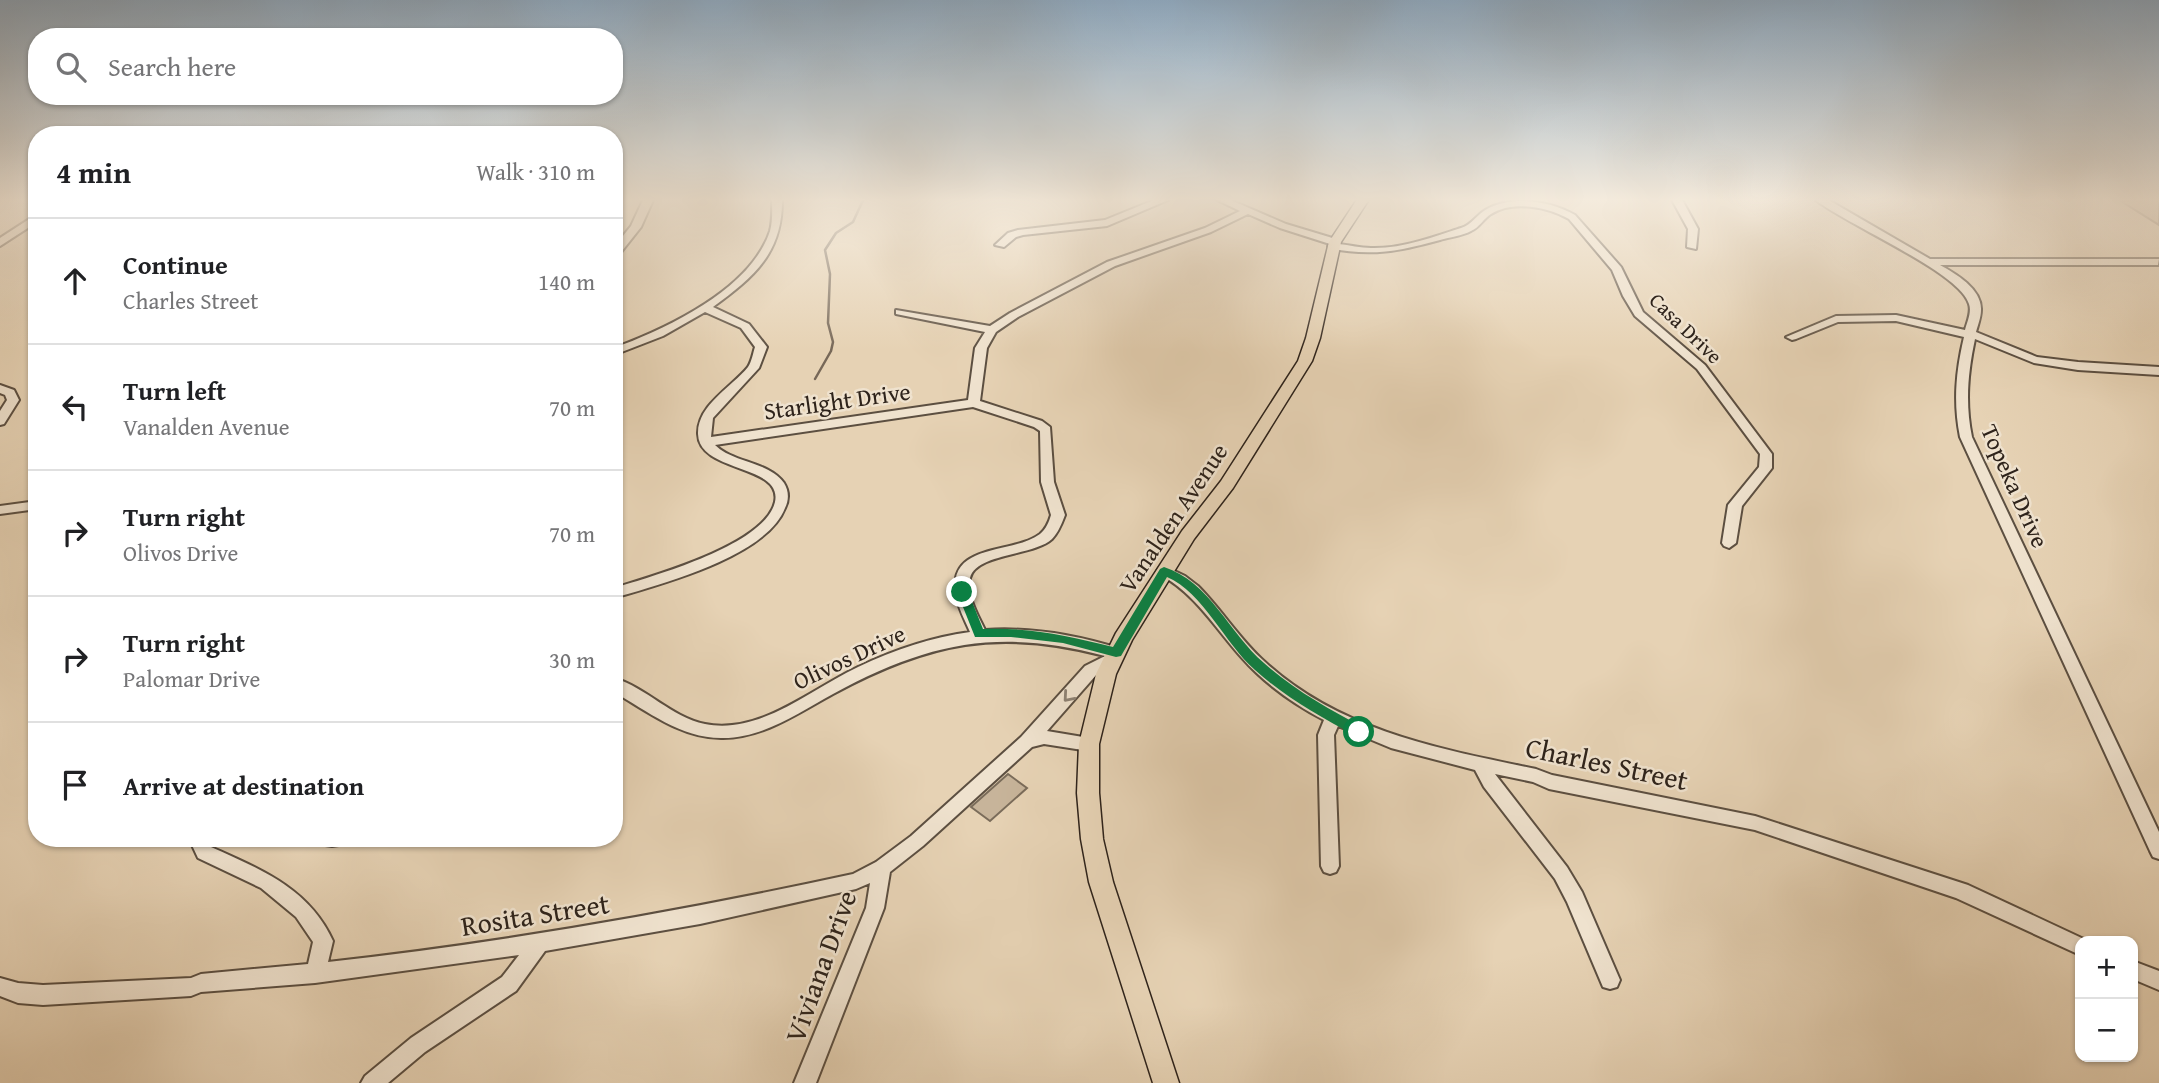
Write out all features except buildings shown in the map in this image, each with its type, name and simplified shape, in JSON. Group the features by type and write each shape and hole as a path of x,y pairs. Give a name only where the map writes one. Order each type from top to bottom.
{"main road":[{"name":"Vanalden Avenue","path":"1166,1083 1101,882 1092,839 1087,793 1088,744 1103,684 1115,655 1164,571 1227,484 1305,361 1313,338 1333,249"}],"street":[{"path":"623,349 653,338 704,308 737,283 766,249"},
{"path":"979,634 962,592 964,577 971,565 993,553 1042,540 1050,533 1058,515 1050,496 1043,463 1046,430 1029,420 974,403 981,348 992,330 1014,315 1101,269 1157,249"},
{"name":"Casa Drive","path":"1359,249 1372,251 1396,249"},
{"name":"Casa Drive","path":"1600,249 1618,269 1628,296 1639,314 1701,367 1766,454 1765,468 1735,505 1729,543"},
{"name":"Topeka Drive","path":"1906,249 1960,282 1974,300 1976,307 1963,361 1960,393 1960,414 1966,437 2159,851"},
{"path":"1929,262 2158,261"},
{"path":"623,590 692,570 715,560 771,521 782,500 780,487 773,478 716,455 706,442 703,426 707,417 755,366 761,348 755,333 741,322 704,308"},
{"path":"900,312 992,330"},
{"path":"1792,337 1825,322 1856,316 1896,318 1970,334 2017,354 2056,364 2159,370"},
{"path":"0,388 10,393 13,400 0,421"},
{"name":"Starlight Drive","path":"706,442 974,403"},
{"path":"0,510 28,506"},
{"name":"Charles Street","path":"1164,571 1182,579 1193,588 1259,666 1308,704 1359,732 1396,745 1536,776 1549,782 1755,823 1961,891 2075,944"},
{"name":"Olivos Drive","path":"623,689 693,728 730,731 753,727 778,718 839,684 912,651 979,634 1011,632 1063,639 1115,655"},
{"name":"Rosita Street","path":"0,986 18,993 43,995 191,987 201,983 315,974 539,944 652,925 856,881 882,868 1027,742 1091,670 1115,655"},
{"path":"1330,866 1326,735 1333,718"},
{"path":"1027,742 1044,737 1088,744"},
{"path":"1481,765 1490,782 1561,873 1575,898 1610,981"},
{"path":"202,847 204,852 268,882 303,911 323,941 315,974"},
{"name":"Viviana Drive","path":"806,1083 875,908 882,868"},
{"path":"372,1083 418,1045 509,985 539,944"},
{"path":"2138,972 2159,981"}],"shaded area":[{"path":"1008,774 1027,788 990,821 971,807"}],"waterway":[{"path":"815,379 831,351 833,342 828,323 830,274 826,249"}],"route":[{"path":"962,592 979,634 1011,632 1063,639 1116,653 1164,571 1182,579 1193,588 1259,666 1308,704 1359,732"}]}
